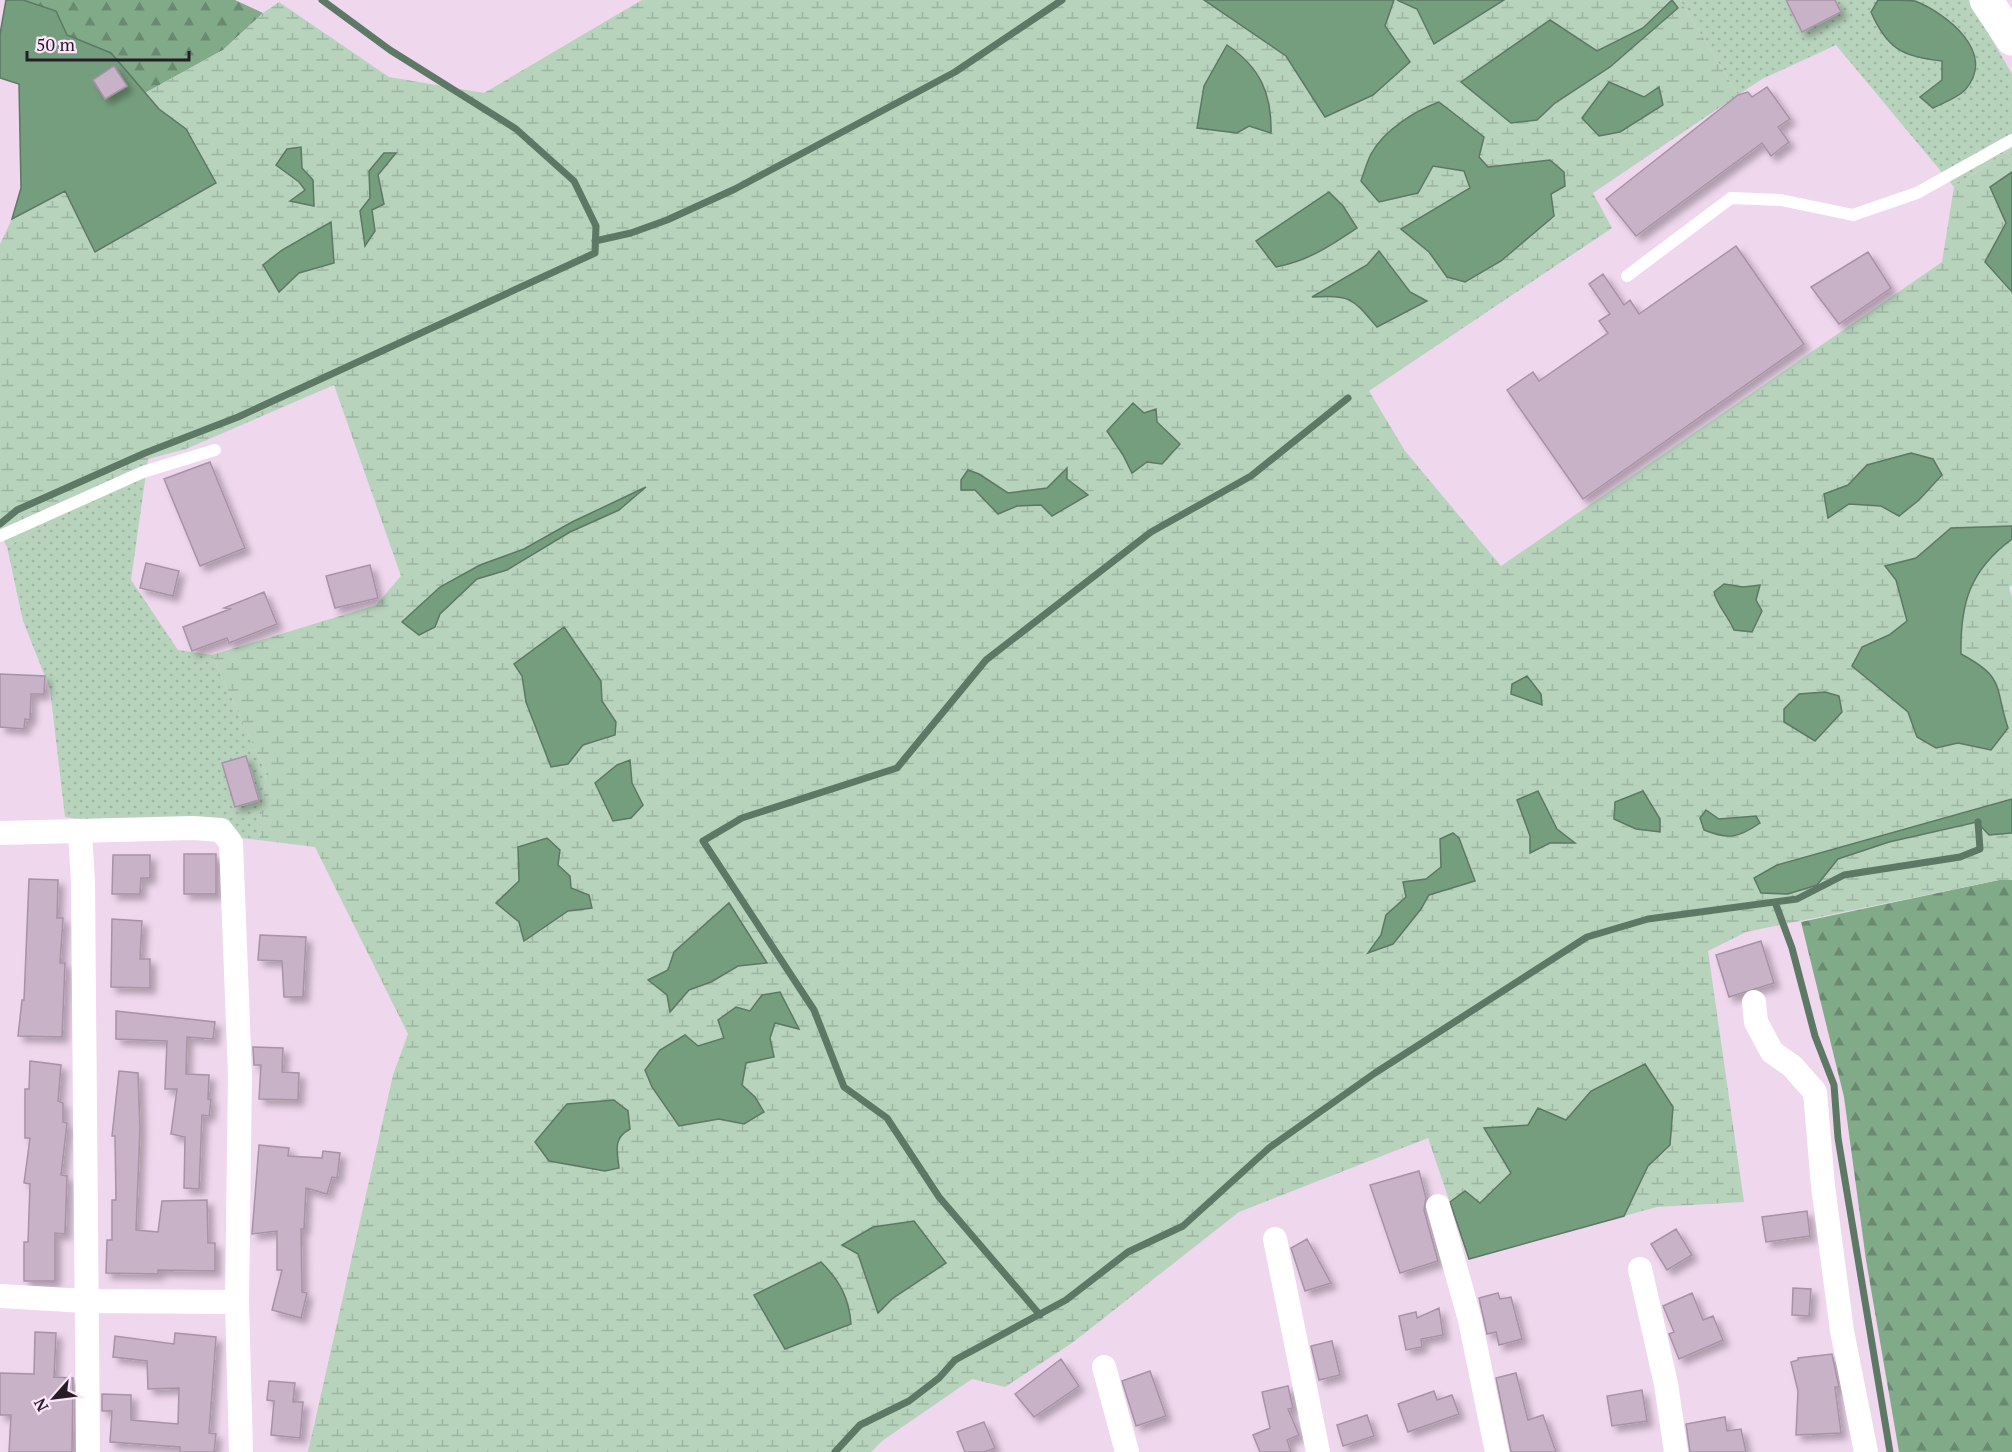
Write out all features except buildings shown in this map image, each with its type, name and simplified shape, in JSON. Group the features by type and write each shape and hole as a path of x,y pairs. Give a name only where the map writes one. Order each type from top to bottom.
{"main road":[{"path":"1986,0 2012,39"}],"street":[{"path":"0,833 193,828 221,830 231,843 240,1076 237,1302 241,1452"},
{"path":"80,832 83,882 88,1452"},
{"path":"1754,1002 1756,1022 1772,1052 1792,1066 1815,1092 1823,1186 1842,1331 1866,1452"},
{"path":"1438,1206 1470,1320 1497,1452"},
{"path":"1275,1239 1318,1452"},
{"path":"1640,1269 1666,1384 1676,1452"},
{"path":"0,1296 85,1301 237,1302"},
{"path":"1104,1367 1127,1452"}],"lane":[{"path":"1627,276 1731,198 1781,200 1852,215 1917,193 2012,140"},
{"path":"0,536 142,472 215,450"}],"green space":[{"path":"23,0 235,0 263,13 223,50 145,93 111,54 67,35 56,11"},
{"path":"642,0 1680,0 1738,95 1593,193 1612,228 1369,391 1405,451 1501,566 1942,262 1954,187 2012,148 2012,585 2009,587 2012,598 2012,880 1999,880 1746,932 1708,951 1744,1202 1657,1207 1469,1259 1428,1138 1239,1212 1072,1343 1005,1387 972,1379 882,1441 871,1452 308,1452 393,1075 408,1034 315,847 259,840 266,773 212,655 376,605 401,576 334,385 186,449 148,459 7,547 0,533 0,244 12,219 65,190 95,252 216,184 186,129 159,109 145,93 223,50 263,13 279,2 389,77 484,93"},
{"path":"1680,0 1969,0 2012,74 2012,148 1954,187 1836,45 1762,79 1738,95"},
{"path":"148,459 131,580 178,650 212,655 266,773 259,840 65,817 50,689 23,621 7,547"},
{"path":"1999,880 2012,880 2012,1452 1899,1452 1866,1260 1844,1097 1801,922"}],"shaded area":[{"path":"6,0 23,0 56,11 67,35 111,53 159,109 186,129 216,183 95,252 65,191 12,219 21,188 19,84 0,78 0,34"},
{"path":"1204,0 1394,0 1385,26 1410,62 1373,95 1325,117 1286,56"},
{"path":"1397,0 1504,0 1434,44 1417,9"},
{"path":"1672,0 1678,8 1610,67 1555,103 1537,120 1511,123 1461,82 1550,20 1597,51 1643,28"},
{"path":"1878,0 1915,1 1941,15 1964,36 1972,49 1975,62 1974,76 1965,90 1933,108 1920,97 1942,80 1942,61 1917,57 1890,43 1871,12"},
{"path":"1227,45 1248,63 1262,83 1269,106 1271,133 1249,126 1237,133 1197,128 1204,86"},
{"path":"1609,82 1644,97 1659,87 1663,105 1620,132 1599,136 1582,118"},
{"path":"1439,102 1484,137 1479,157 1488,167 1550,160 1564,172 1565,186 1551,194 1554,216 1501,261 1465,282 1447,277 1429,252 1401,229 1470,188 1464,171 1433,166 1418,193 1379,202 1361,181 1371,154 1384,137 1410,116"},
{"path":"301,147 302,168 313,180 314,206 290,201 305,190 299,182 276,165 287,149"},
{"path":"384,153 396,153 378,175 384,204 372,210 375,231 365,246 360,211 370,198 369,171"},
{"path":"2012,172 2012,292 1985,262 2006,223 1990,187"},
{"path":"1329,192 1343,206 1357,228 1309,257 1276,267 1256,241"},
{"path":"331,222 334,263 299,273 279,292 263,265 282,250"},
{"path":"1379,251 1410,292 1427,301 1377,327 1350,300 1336,297 1312,297 1367,265"},
{"path":"1133,403 1144,413 1156,409 1157,422 1180,444 1162,464 1147,462 1132,473 1107,431"},
{"path":"1911,453 1933,459 1942,475 1919,500 1899,516 1881,506 1849,504 1828,518 1824,494 1848,485 1867,465"},
{"path":"1067,468 1067,479 1088,495 1052,516 1041,505 1017,506 998,514 975,490 961,490 961,480 968,470 979,474 1008,493 1047,488"},
{"path":"646,487 619,510 570,532 507,570 477,579 440,614 435,627 419,635 402,622 440,587 480,565 524,549 572,522"},
{"path":"2012,526 2012,539 1986,563 1970,589 1961,636 1961,654 1985,670 1996,684 2008,728 1991,750 1958,743 1936,748 1917,737 1908,712 1852,666 1862,647 1889,635 1907,621 1896,580 1885,566 1916,558 1951,528"},
{"path":"1724,584 1743,587 1760,585 1756,600 1762,611 1752,632 1734,630 1720,606 1714,592"},
{"path":"564,627 601,681 602,701 616,722 615,735 583,745 568,764 551,767 526,702 522,676 514,664"},
{"path":"1527,676 1541,694 1542,705 1511,694 1512,684"},
{"path":"1825,692 1839,696 1842,712 1815,741 1784,722 1784,709 1799,694"},
{"path":"630,760 632,783 643,805 631,818 613,821 595,783 617,765"},
{"path":"1538,791 1557,829 1575,843 1550,843 1530,853 1530,836 1517,800"},
{"path":"1643,791 1660,819 1660,832 1636,829 1614,819 1615,802"},
{"path":"2012,799 2012,833 1989,835 1977,822 1889,842 1838,859 1817,885 1788,894 1761,893 1754,878 1777,865"},
{"path":"1706,810 1719,819 1756,816 1760,823 1733,836 1720,835 1704,830 1700,818"},
{"path":"1453,833 1459,838 1475,881 1429,895 1421,909 1393,944 1368,953 1381,935 1386,915 1406,897 1403,882 1426,879 1441,867 1440,839"},
{"path":"547,838 560,850 558,865 570,876 571,888 589,895 592,908 568,911 524,941 519,922 496,903 519,881 518,847"},
{"path":"729,903 767,963 738,966 711,982 689,990 670,1012 667,995 648,980 668,970 674,952"},
{"path":"780,992 799,1029 775,1023 770,1038 774,1057 746,1063 742,1085 755,1097 764,1112 744,1124 719,1119 679,1126 652,1087 645,1070 660,1050 685,1035 698,1046 724,1038 718,1020 736,1007 750,1011 762,995"},
{"path":"1645,1064 1673,1107 1670,1145 1648,1166 1624,1216 1469,1259 1450,1202 1465,1191 1480,1203 1511,1173 1484,1128 1528,1125 1538,1108 1566,1120 1591,1091"},
{"path":"614,1100 628,1111 630,1129 621,1136 617,1145 619,1168 605,1171 549,1161 535,1142 567,1104"},
{"path":"914,1221 946,1263 893,1298 878,1313 858,1254 842,1245 873,1227"},
{"path":"821,1262 842,1290 851,1324 785,1349 754,1295"}],"waterway":[{"path":"0,524 17,510 145,453 238,417 595,253 596,226 574,181 516,129 390,50 322,0"},
{"path":"595,241 631,233 667,220 735,189 955,72 1062,0"},
{"path":"1040,1315 939,1197 887,1118 844,1087 814,1010 703,841 742,818 897,768 986,660 1151,532 1251,476 1348,398"},
{"path":"835,1452 860,1425 909,1401 939,1378 955,1360 1066,1300 1128,1252 1183,1226 1269,1148 1375,1073 1587,937 1648,919 1797,899 1844,875 1960,857 1980,849 1978,822"},
{"path":"1775,902 1792,948 1815,1036 1834,1085 1838,1138 1890,1452"}]}
